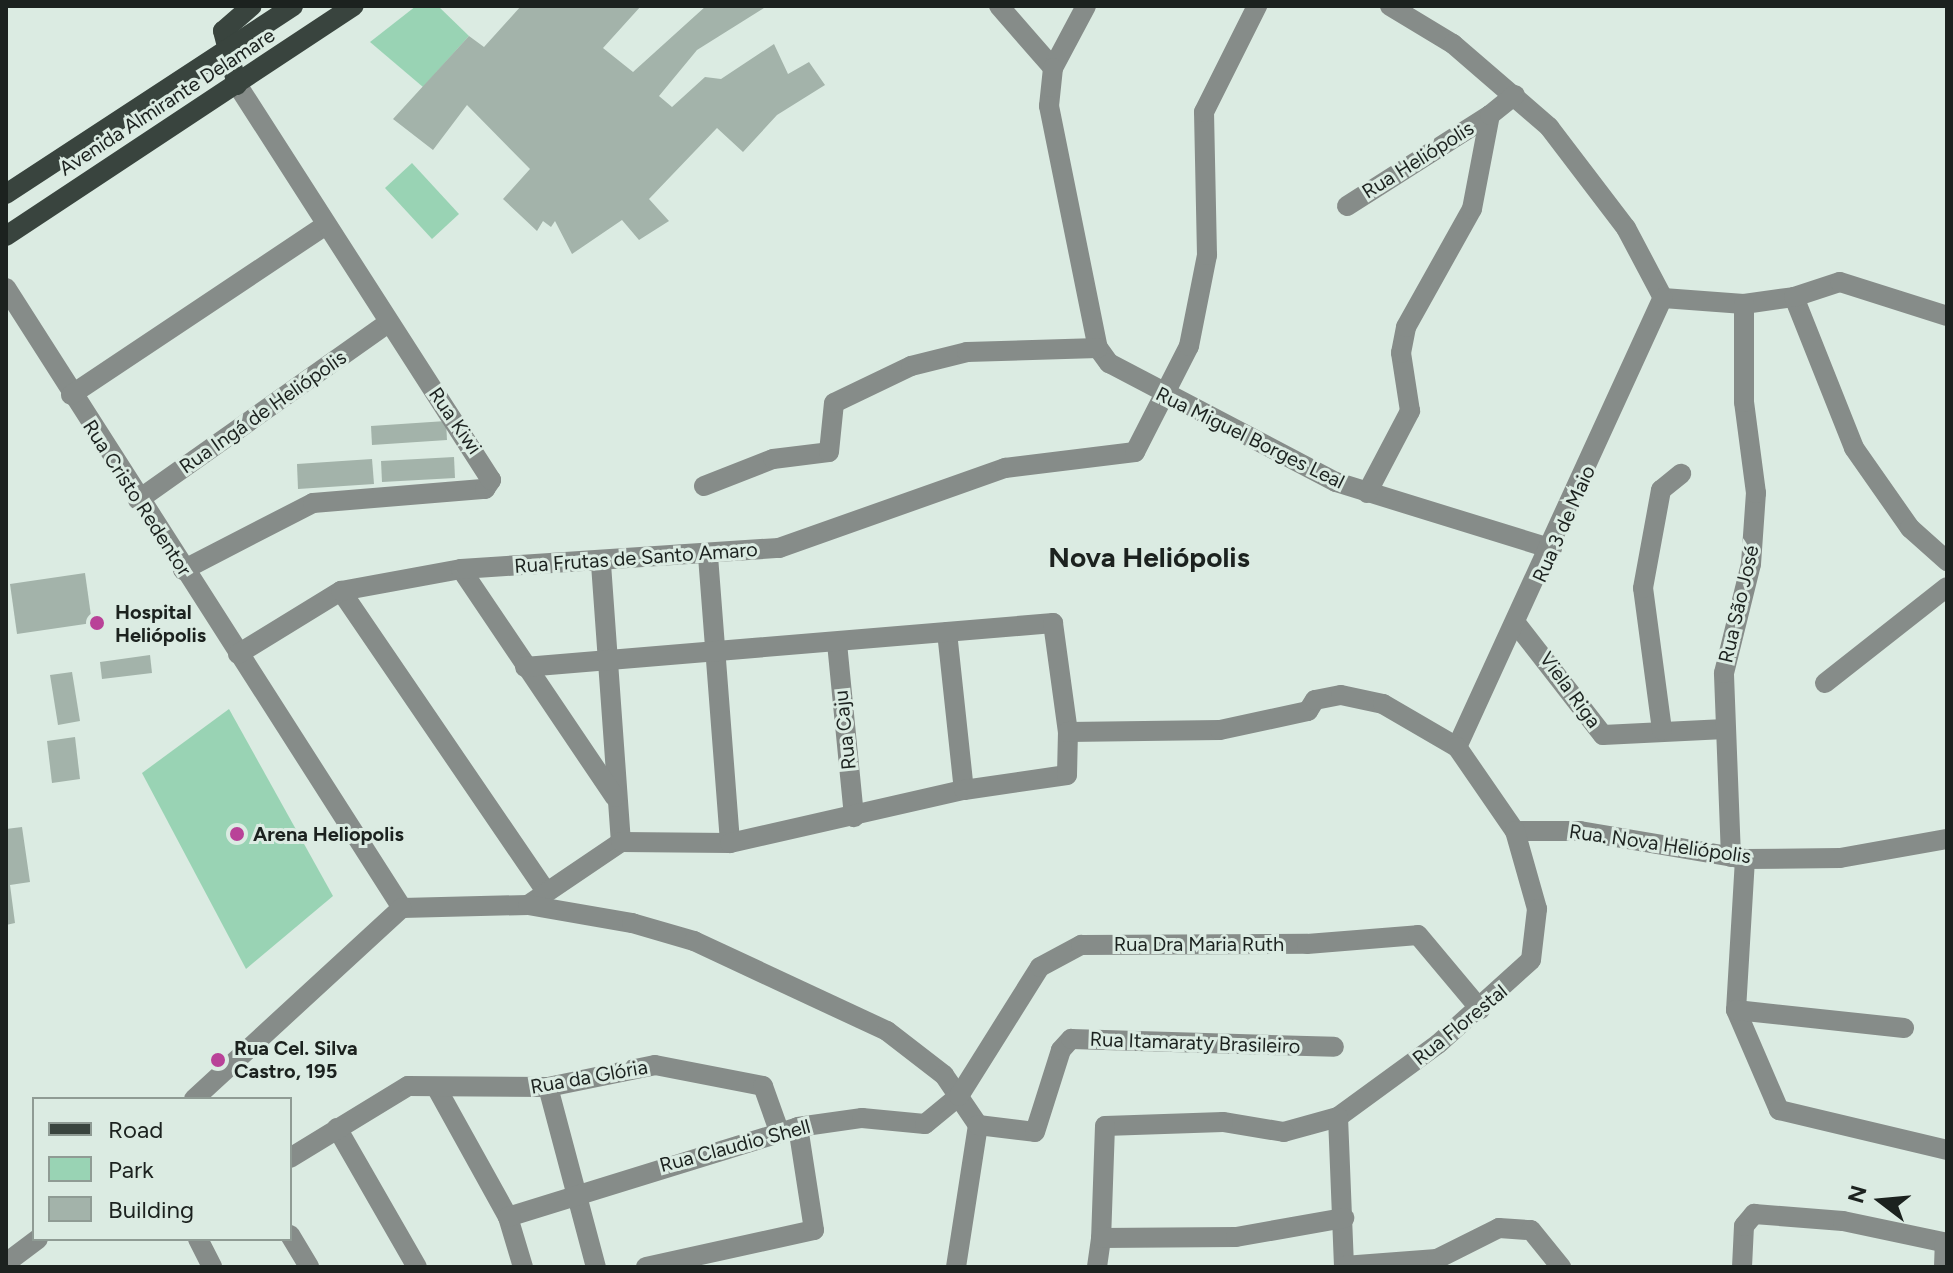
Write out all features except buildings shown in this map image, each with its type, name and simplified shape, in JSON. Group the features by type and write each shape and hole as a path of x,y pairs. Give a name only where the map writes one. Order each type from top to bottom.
{"main road":[{"path":"237,85 224,48 226,27 252,6"},
{"name":"Avenida Almirante Delamare","path":"6,194 224,48 293,6"},
{"name":"Avenida Almirante Delamare","path":"6,236 354,6"}],"street":[{"path":"999,6 1053,68"},
{"path":"704,486 773,459 829,452 834,403 911,366 967,352 1098,348 1052,125 1053,68 1086,6"},
{"path":"1167,399 1189,346 1207,255 1204,112 1257,6"},
{"path":"1390,6 1515,95 1626,228 1663,298 1744,304 1794,297 1840,282 1947,316"},
{"name":"Rua Kiwi","path":"183,570 313,503 490,485 487,467 323,227 237,85"},
{"name":"Rua Heliópolis","path":"1347,206 1490,115 1515,95"},
{"path":"1367,493 1405,431 1410,391 1401,341 1472,209 1490,115"},
{"path":"71,395 323,227"},
{"name":"Rua Cristo Redentor","path":"6,288 138,500 402,908"},
{"path":"1794,297 1854,448 1910,528 1947,561"},
{"name":"Rua 3 de Maio","path":"1457,747 1518,626 1663,298"},
{"name":"Rua São José","path":"1736,1010 1738,858 1725,729 1726,650 1754,540 1744,304"},
{"name":"Rua Ingá de Heliópolis","path":"138,500 387,324"},
{"name":"Rua Miguel Borges Leal","path":"1098,348 1123,374 1167,399 1367,493 1552,549"},
{"name":"Rua Frutas de Santo Amaro","path":"238,654 341,591 461,569 601,564 779,548 845,529 1005,468 1135,452 1167,399"},
{"path":"1662,730 1643,588 1661,490 1681,474"},
{"path":"708,556 730,843"},
{"path":"601,564 615,797 621,842"},
{"path":"461,569 615,797"},
{"path":"1825,683 1947,587"},
{"path":"341,591 546,892"},
{"path":"525,667 608,658 717,656 1053,623 1068,732 1067,775 964,790 730,843 621,842 528,905"},
{"name":"Viela Riga","path":"1518,626 1597,731 1620,736 1662,730 1725,729"},
{"path":"947,632 964,790"},
{"name":"Rua Caju","path":"837,643 854,817"},
{"name":"Rua Florestal","path":"1068,732 1220,730 1308,711 1315,700 1363,697 1457,747 1515,831 1533,887 1537,949 1515,981 1338,1117 1284,1132 1223,1122 1105,1126 1101,1238"},
{"name":"Rua. Nova Heliópolis","path":"1515,831 1580,831 1738,858 1840,858 1947,839"},
{"path":"196,1097 402,908 528,905 632,923 730,957 887,1031 959,1096 978,1125 956,1267"},
{"name":"Rua Dra Maria Ruth","path":"959,1096 1033,975 1061,951 1081,945 1307,944 1418,935 1480,1009"},
{"path":"1904,1028 1736,1010 1779,1110 1947,1150"},
{"name":"Rua Itamaraty Brasileiro","path":"978,1125 1035,1132 1071,1039 1334,1047"},
{"name":"Rua da Glória","path":"292,1157 395,1090 548,1087 667,1066 763,1086 788,1129"},
{"path":"436,1087 508,1217 523,1267"},
{"path":"548,1087 596,1267"},
{"name":"Rua Claudio Shell","path":"508,1217 576,1191 788,1129 862,1118 925,1124 959,1096"},
{"path":"1338,1117 1344,1266 1437,1263 1499,1228 1531,1230 1561,1267"},
{"path":"337,1128 417,1267"},
{"path":"646,1267 814,1230 788,1129"},
{"path":"1742,1267 1744,1226 1754,1214 1843,1221 1946,1243 1944,1267"},
{"path":"1097,1267 1101,1238 1236,1237 1344,1218"},
{"path":"292,1238 309,1267"},
{"path":"6,1263 35,1241"},
{"path":"199,1241 214,1266"}],"green space":[{"path":"416,6 438,6 469,36 423,87 370,42"},
{"path":"412,163 459,214 432,239 385,188"},
{"name":"Arena Heliopolis","path":"229,709 333,896 246,969 142,773"}],"place":[{"name":"Hospital Heliópolis","path":"97,623"},
{"name":"Arena Heliopolis","path":"237,834"},
{"name":"Rua Cel. Silva Castro, 195","path":"218,1060"}],"district":[{"name":"Nova Heliópolis","path":"1149,557"}]}
